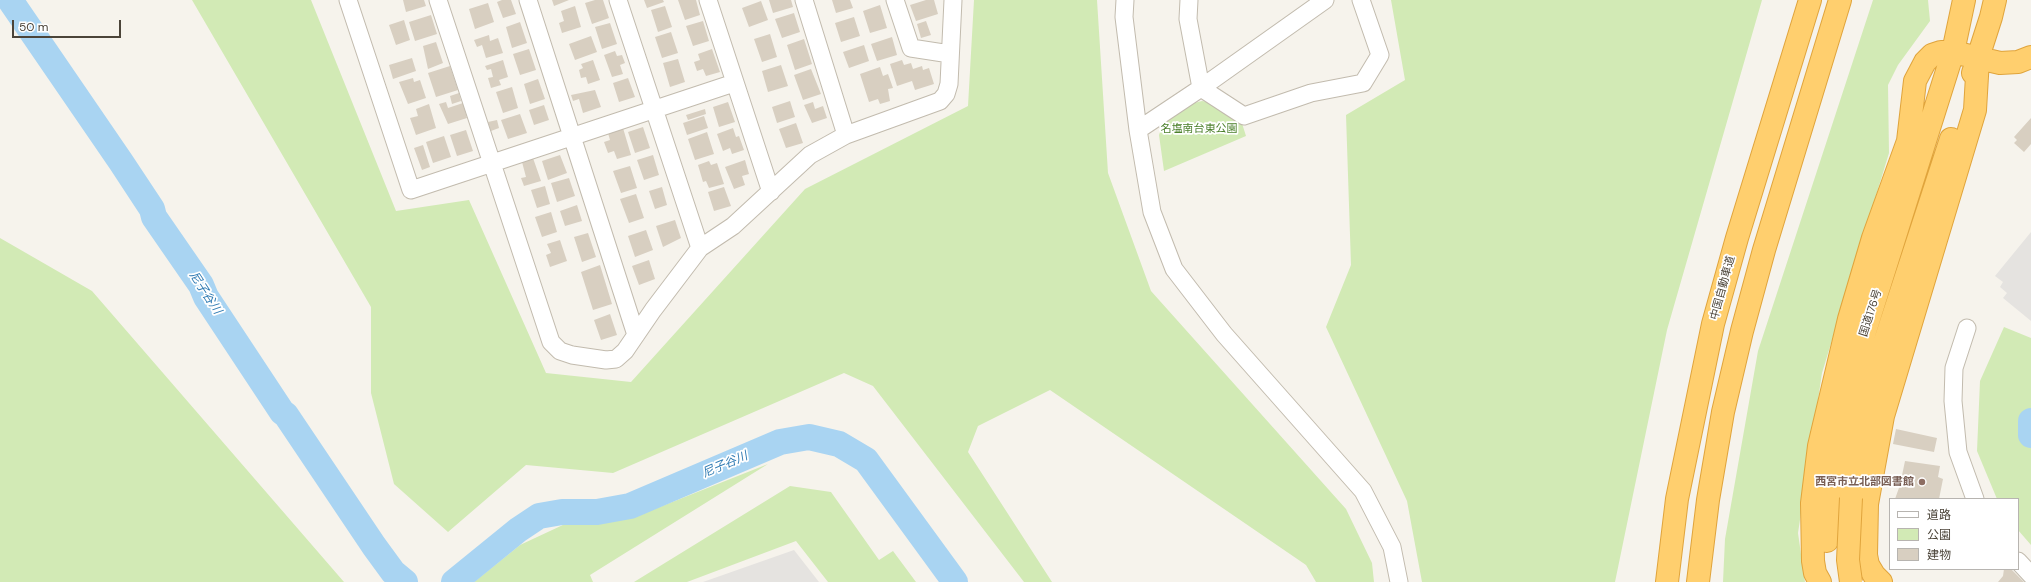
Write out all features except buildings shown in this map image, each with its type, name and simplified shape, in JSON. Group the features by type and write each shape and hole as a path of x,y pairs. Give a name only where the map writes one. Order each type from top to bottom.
{"highway":[{"name":"中国自動車道","path":"1667,582 1677,499 1713,324 1737,238 1810,0"},
{"path":"1698,582 1708,500 1722,419 1742,331 1764,250 1840,0"},
{"name":"国道176号","path":"1830,582 1826,549 1829,498 1841,430 1861,344 1953,52 1964,0"},
{"name":"国道176号","path":"1852,582 1848,560 1852,498 1871,384 1917,238 1978,59 1995,0"},
{"path":"1820,582 1815,573 1813,561 1812,503 1818,453 1849,319 1873,238 1908,141 1915,81 1920,70 1932,55 1941,52 1953,52 1978,59 2009,64 2031,57"},
{"path":"1881,582 1868,566 1866,555 1867,504 1883,416 1975,110 1978,59"},
{"path":"1841,582 1855,582"}],"street":[{"path":"348,0 411,190 654,111 734,83"},
{"path":"438,0 551,342 560,351 572,355 606,360 616,359 625,351 692,256 700,248 733,226 810,155 846,135 940,101 946,94 949,84 953,0"},
{"path":"528,0 636,335"},
{"path":"618,0 700,248"},
{"path":"708,0 771,192"},
{"path":"804,0 846,135"},
{"path":"895,0 911,48 950,54"},
{"path":"1125,0 1124,17 1138,130 1152,212 1174,269 1224,334 1363,491 1378,517 1392,547 1399,582"},
{"path":"1189,0 1188,19 1201,88 1244,116 1311,93 1363,83 1380,55 1361,0"},
{"path":"1138,130 1201,88 1325,0"},
{"path":"1967,328 1954,368 1953,401 1958,452 1975,498"},
{"path":"2019,562 2031,575"}],"green space":[{"path":"192,0 311,0 396,211 469,200 546,373 631,382 805,189 968,106 974,0 1097,0 1108,173 1151,291 1346,509 1372,563 1374,582 1316,582 1306,565 1050,390 978,426 968,452 1052,582 1024,582 873,386 844,373 613,473 526,465 448,532 394,484 371,393 371,307"},
{"path":"1391,0 1762,0 1667,330 1615,582 1422,582 1407,501 1326,327 1351,265 1346,115 1405,80"},
{"path":"1873,0 1928,0 1930,21 1898,65 1888,85 1889,153 1822,373 1798,533 1805,582 1723,582 1725,539 1758,351"},
{"name":"名塩南台東公園","path":"1202,101 1208,102 1240,117 1246,136 1164,171 1159,135 1165,119 1194,103"},
{"path":"0,238 92,291 344,582 0,582"},
{"path":"2004,327 2031,338 2031,545 2019,531 2019,498 1997,498 1977,451 1980,381"},
{"path":"768,464 590,575 593,582 474,582 520,545 565,524 642,514"},
{"path":"790,486 831,492 879,560 893,551 916,582 828,582 796,541 687,582 634,582"}],"shaded area":[{"path":"2031,232 2031,321 2003,298 2007,293 2000,287 2003,282 1995,276"},
{"path":"794,550 819,582 703,582"}],"waterway":[{"name":"尼子谷川","path":"10,0 121,162 152,209 154,217 201,285 206,297 282,412 286,415 374,546 393,572 405,582"},
{"path":"2031,421 2031,435"},
{"name":"尼子谷川","path":"454,582 518,530 539,516 562,512 597,512 630,506 780,442 809,437 839,444 866,460 955,582"}],"place":[{"name":"西宮市立北部図書館","path":"1922,482"}]}
